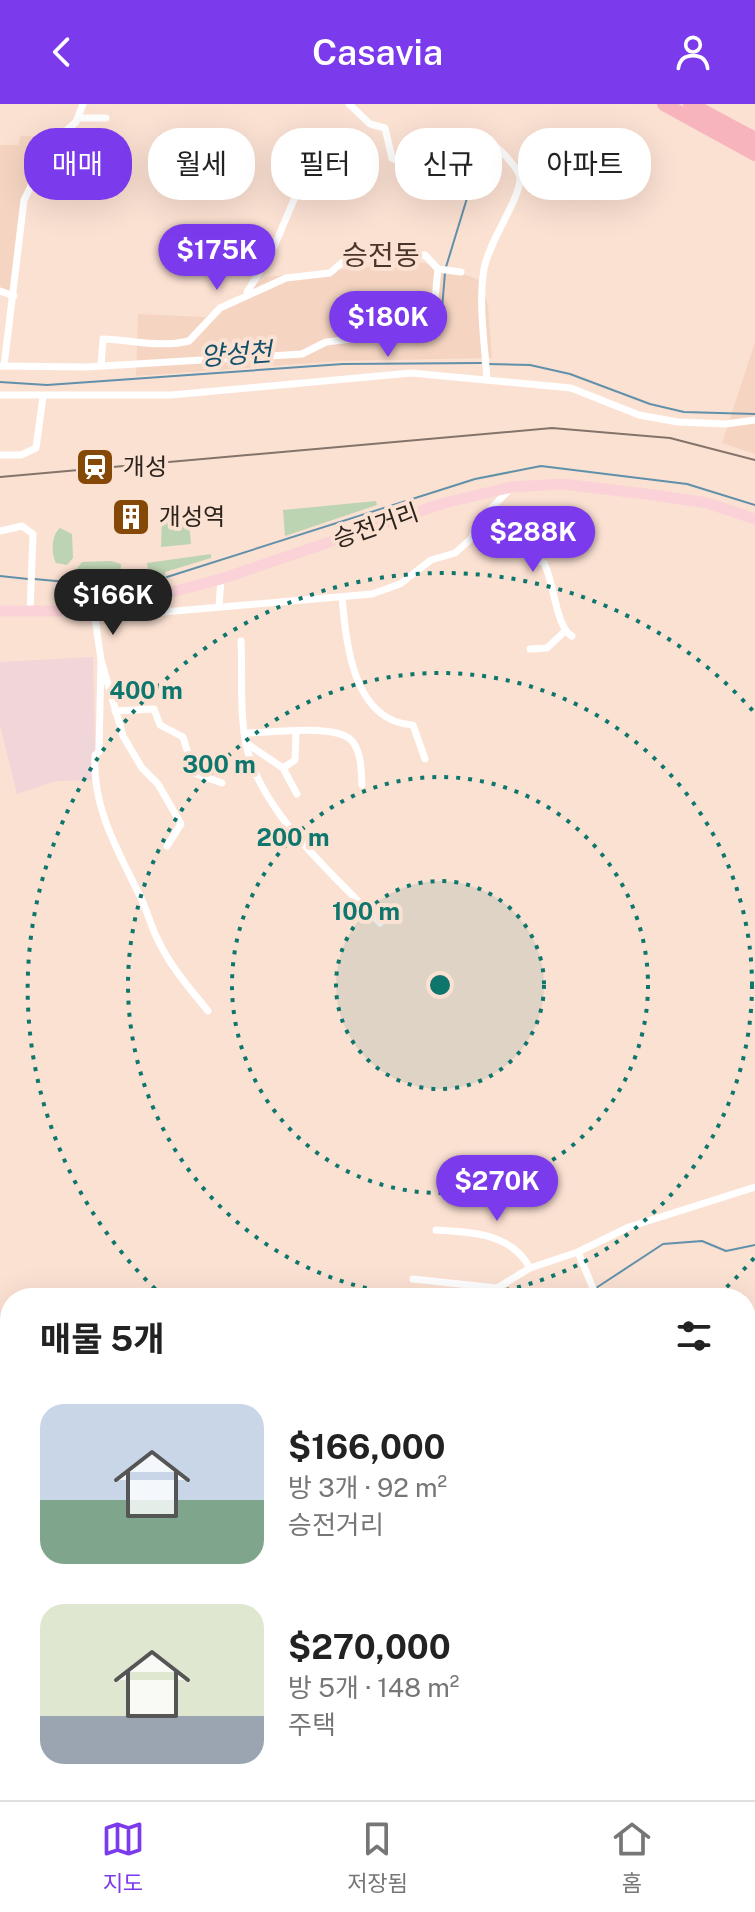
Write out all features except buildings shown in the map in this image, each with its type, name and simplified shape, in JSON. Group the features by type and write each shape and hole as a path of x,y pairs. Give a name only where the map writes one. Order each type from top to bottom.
{"highway":[{"path":"664,104 755,154"},
{"path":"690,104 755,139"}],"main road":[{"name":"승전거리","path":"0,611 96,614 221,579 444,503 512,487 563,484 654,495 707,503 755,519"}],"street":[{"path":"83,104 78,118 53,142 24,200 14,296 2,366 101,366 302,354 326,342 413,332"},
{"path":"349,104 370,124 385,128 392,158 402,163 447,160 465,134 471,132 483,136 518,166 521,182 498,230 484,270 487,380"},
{"path":"78,118 106,118"},
{"path":"246,293 271,254 294,200"},
{"path":"101,366 103,339 129,340 142,345 189,341 220,308 246,293 286,278 330,273 347,258 425,255 439,269 461,272"},
{"path":"433,318 439,269"},
{"path":"0,291 14,296"},
{"path":"182,343 182,361"},
{"path":"0,395 171,395 411,373 571,388 639,415 678,422 726,424 755,420"},
{"path":"0,455 21,455 36,448 43,397"},
{"path":"208,1011 185,985 158,941 140,895 114,846 99,803 94,775 95,755 99,752 101,660 96,614 372,594 400,584 431,560 455,553 472,538 481,518 512,487"},
{"path":"481,518 500,546 544,563 556,591 568,634 547,648 530,649"},
{"path":"0,531 22,526 33,534 30,612"},
{"path":"219,606 221,579"},
{"path":"342,597 353,672 369,700 387,719 413,725 425,759"},
{"path":"241,641 246,743 258,777 289,826 380,923"},
{"path":"101,660 123,736 142,768 158,784 181,824 167,846"},
{"path":"115,711 154,709 160,725 183,737 194,773 222,783"},
{"path":"245,733 335,731 351,739 361,761 362,785"},
{"path":"283,768 295,760 296,732"},
{"path":"246,743 283,768 297,794"},
{"path":"413,1279 497,1288 530,1268 578,1252 629,1227 755,1187"},
{"path":"436,1230 501,1239 513,1247 530,1268"},
{"path":"578,1252 592,1288"}],"shaded area":[{"path":"21,136 24,136 24,198 12,299 0,294 0,145 18,145"},
{"path":"415,262 440,265 479,280 488,305 492,358 339,361 136,376 138,314 205,317 267,277"},
{"path":"755,342 755,454 722,443"},
{"path":"93,657 95,747 92,780 56,781 17,794 0,725 0,662"}],"green space":[{"path":"376,501 377,505 285,536 283,510"},
{"path":"188,511 191,544 161,547 162,513"},
{"path":"60,528 72,534 73,558 67,565 56,563 53,555 53,540"},
{"path":"211,554 211,558 165,572 166,581 150,585 147,563"},
{"path":"111,561 121,564 120,576 110,577 109,589 100,590 102,580 70,577 82,562"}],"waterway":[{"path":"446,267 466,200"},
{"path":"441,320 445,273"},
{"name":"양성천","path":"0,382 47,385 343,364 481,363"},
{"name":"양성천","path":"488,364 530,365 570,374 650,404 684,412 755,414"},
{"path":"167,577 475,479 541,466 687,484 755,505"},
{"path":"0,576 28,579"},
{"path":"34,579 100,585"},
{"path":"110,584 120,584"},
{"path":"596,1288 663,1244 702,1241 726,1251 755,1245"}],"railway":[{"path":"0,477 552,428 670,438 755,460"}],"place":[{"name":"개성","path":"95,467"},
{"name":"개성역","path":"131,517"}],"district":[{"name":"승전동","path":"381,255"}]}
